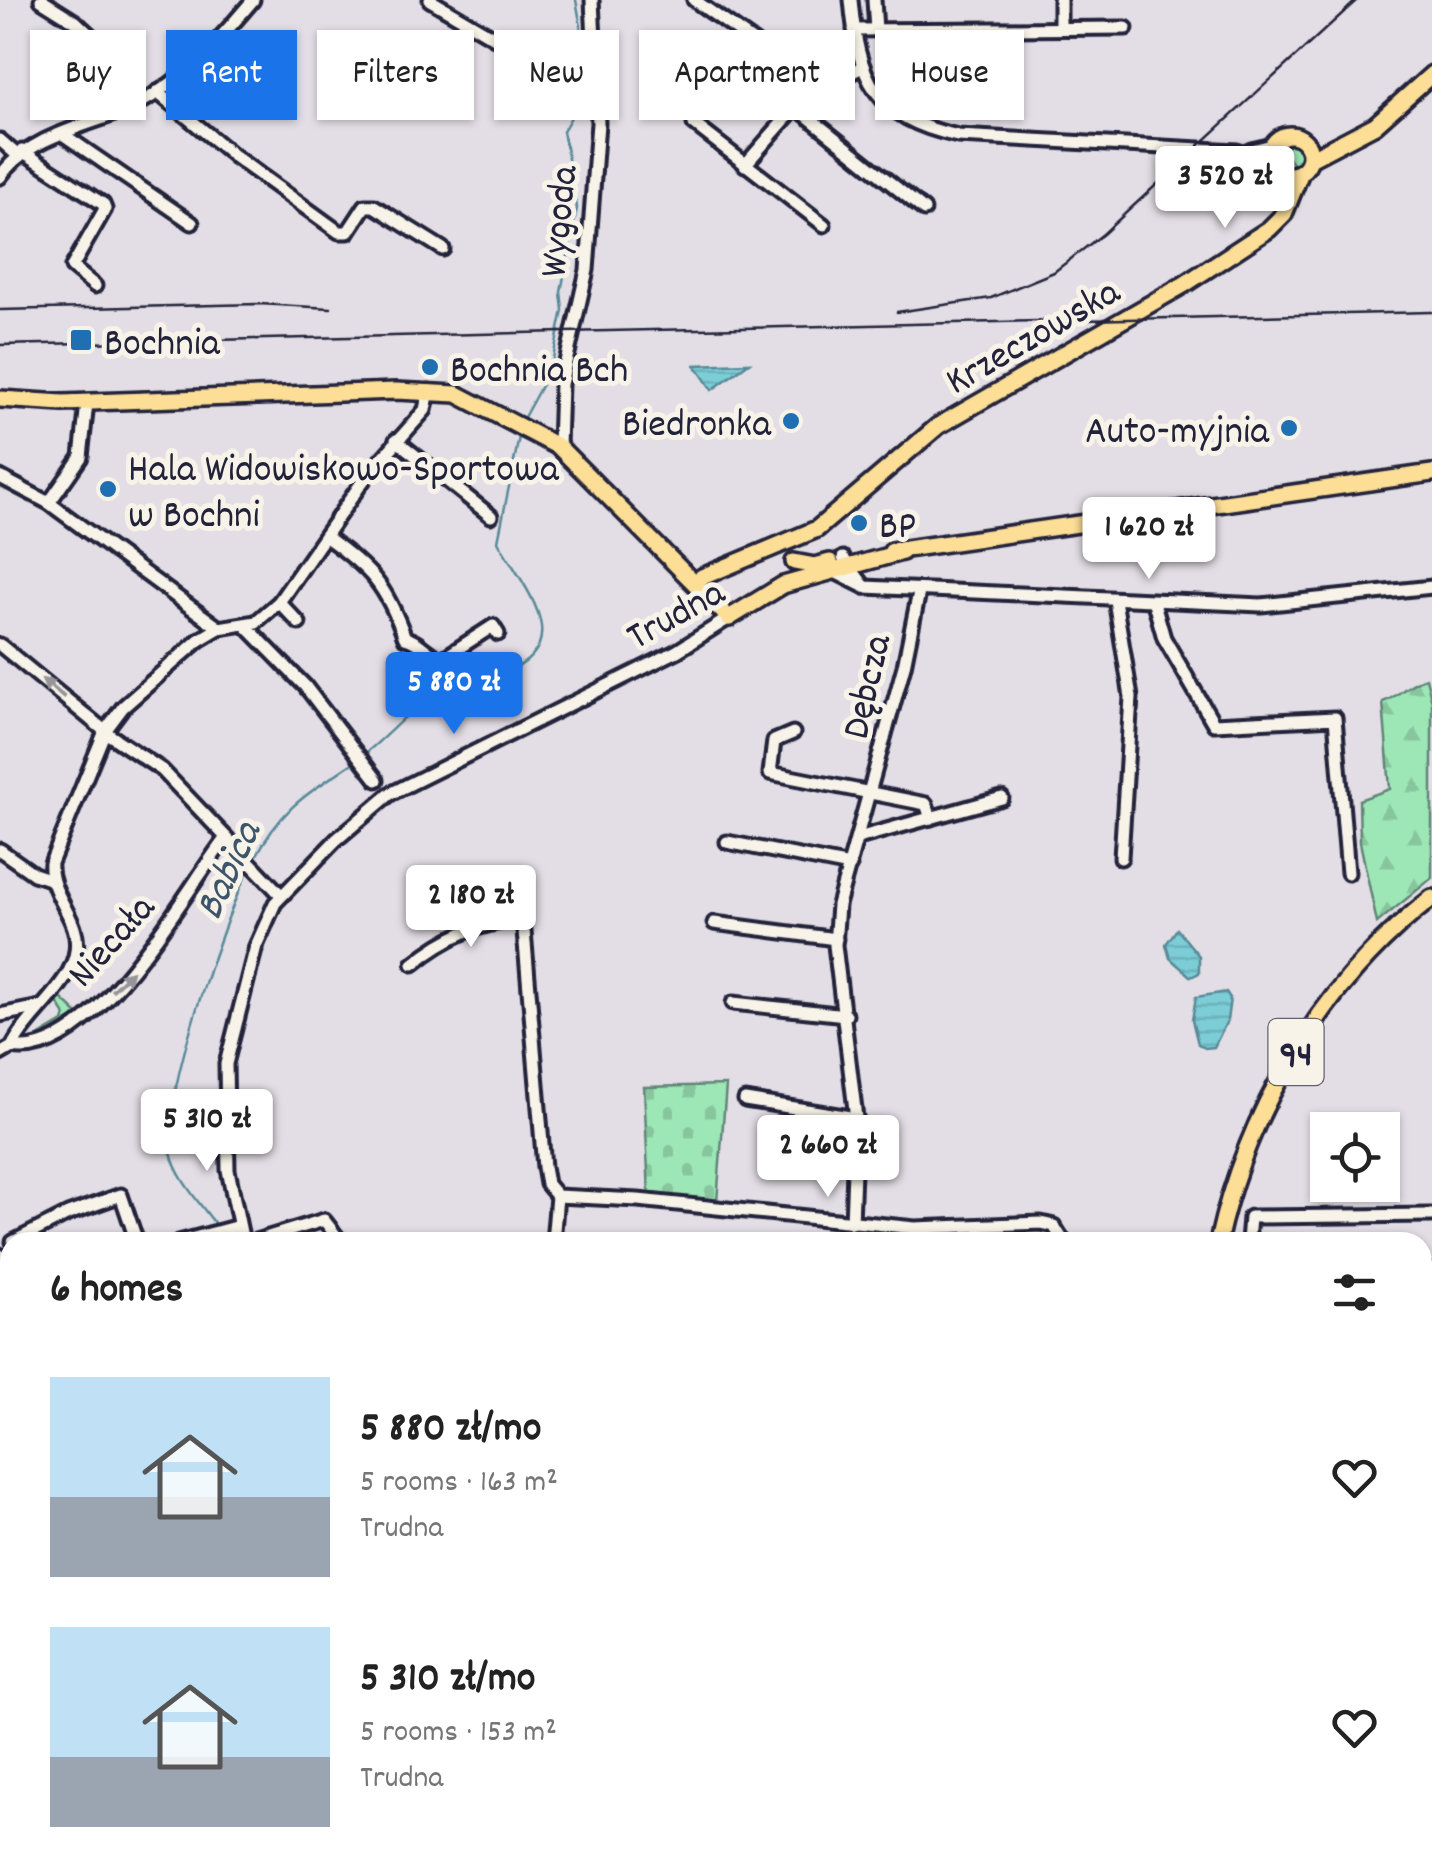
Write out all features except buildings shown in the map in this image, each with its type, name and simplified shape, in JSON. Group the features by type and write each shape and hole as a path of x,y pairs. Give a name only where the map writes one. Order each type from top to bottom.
{"main road":[{"path":"1284,174 1306,158 1374,124 1432,74"},
{"path":"1290,200 1284,174 1272,153 1290,134 1306,158"},
{"name":"Krzeczowska","path":"700,583 809,533 938,426 1201,274 1269,229 1290,200 1306,158"},
{"path":"0,400 87,403 429,391 463,396 559,448 700,583 729,618"},
{"path":"774,548 794,562 842,565 902,552 1432,473"},
{"name":"Krzeczowska","path":"783,585 809,533"},
{"name":"Trudna","path":"729,618 783,585 842,565"},
{"name":"94","path":"1221,1232 1248,1146 1289,1062 1343,985 1432,898"}],"street":[{"path":"41,0 80,30"},
{"path":"0,176 20,153 157,92 215,45 253,0"},
{"path":"430,0 494,38"},
{"name":"Wygoda","path":"592,0 593,30"},
{"path":"694,0 737,30"},
{"path":"851,0 854,30"},
{"path":"874,0 876,30 1126,28"},
{"path":"1060,0 1060,28"},
{"path":"855,36 860,68 883,104 930,130 958,136 1272,153"},
{"path":"855,71 860,68"},
{"path":"157,92 234,156 339,232 348,232 365,206 374,206 442,249"},
{"name":"Wygoda","path":"559,448 561,384 588,258 598,120"},
{"path":"745,165 784,120"},
{"path":"813,120 924,210"},
{"path":"694,124 824,225"},
{"path":"64,135 192,224"},
{"path":"0,140 103,204 105,208 72,267 95,286"},
{"path":"0,850 34,874 52,880 52,863 105,731 123,708 218,628 246,626 279,602 396,440 425,410 429,391"},
{"path":"50,503 81,456 87,403"},
{"path":"396,440 492,516"},
{"path":"0,477 50,503 218,628"},
{"path":"326,536 368,566 386,590 406,638 415,640 430,656 442,659 493,626 498,634"},
{"path":"842,565 865,586 1154,603 1261,605 1432,588"},
{"path":"842,565 865,586"},
{"name":"Dębcza","path":"852,1223 856,1118 836,939 838,904 871,796 919,592"},
{"path":"1115,600 1131,697 1120,858"},
{"path":"279,602 299,623"},
{"path":"1154,603 1164,638 1214,724 1336,718 1348,872"},
{"name":"Trudna","path":"240,1232 228,1170 226,1064 268,912 390,794 677,650 729,618"},
{"path":"246,626 306,686 378,780"},
{"path":"0,645 105,731 162,770 282,895"},
{"path":"794,734 774,742 770,772 871,796"},
{"name":"Dębcza","path":"871,796 926,804 931,818"},
{"path":"858,838 1002,798"},
{"name":"Niecała","path":"6,1050 26,1047 64,1031 134,970 166,930 225,839"},
{"path":"727,842 850,866"},
{"name":"Niecała","path":"6,1050 69,973 77,952 74,927 52,880"},
{"path":"413,964 448,936 492,922 523,919 544,1168 547,1184 557,1196 554,1232"},
{"path":"714,922 836,939"},
{"path":"733,1003 846,1015"},
{"path":"0,1015 40,1007"},
{"path":"745,1100 856,1118"},
{"path":"33,1232 68,1214 121,1195 134,1232"},
{"path":"557,1196 638,1200 915,1228 1041,1223 1054,1226 1058,1232"},
{"path":"1249,1232 1250,1217 1432,1215"},
{"path":"285,1232 324,1220 333,1232"},
{"path":"217,1232 239,1226"}],"green space":[{"path":"1291,141 1301,146 1304,157 1296,167 1289,159 1286,168 1277,160 1277,151"},
{"path":"1426,678 1432,702 1432,878 1377,923 1360,842 1359,800 1390,789 1383,702"},
{"path":"61,998 79,1015 24,1045 63,1022 65,1015 57,1002"},
{"path":"726,1085 717,1202 649,1195 644,1087"}],"water":[{"path":"749,363 712,390 695,365"},
{"path":"1177,929 1199,956 1199,973 1191,977 1170,958 1166,944"},
{"path":"1226,992 1230,998 1227,1021 1214,1047 1205,1048 1198,1044 1192,1020 1196,997"}],"waterway":[{"name":"Babica","path":"576,0 581,30"},
{"name":"Babica","path":"523,419 551,368 563,310 561,292 577,208 563,131 569,120"},
{"name":"Babica","path":"363,755 437,692 502,674 525,662 538,648 538,614 498,541 520,432"},
{"name":"Babica","path":"254,860 286,813 357,760"},
{"name":"Babica","path":"215,1224 178,1172 171,1153 170,1128 197,1009 250,867"}],"railway":[{"path":"897,312 991,298 1054,272 1103,234 1357,0"},
{"path":"0,310 259,304 331,308"},
{"path":"0,345 1432,312"}],"place":[{"name":"Bochnia","path":"81,340"},
{"name":"Bochnia Bch","path":"430,367"},
{"name":"Biedronka","path":"791,421"},
{"name":"Auto-myjnia","path":"1289,428"},
{"name":"Hala Widowiskowo-Sportowa w Bochni","path":"108,489"},
{"name":"BP","path":"859,523"}]}
